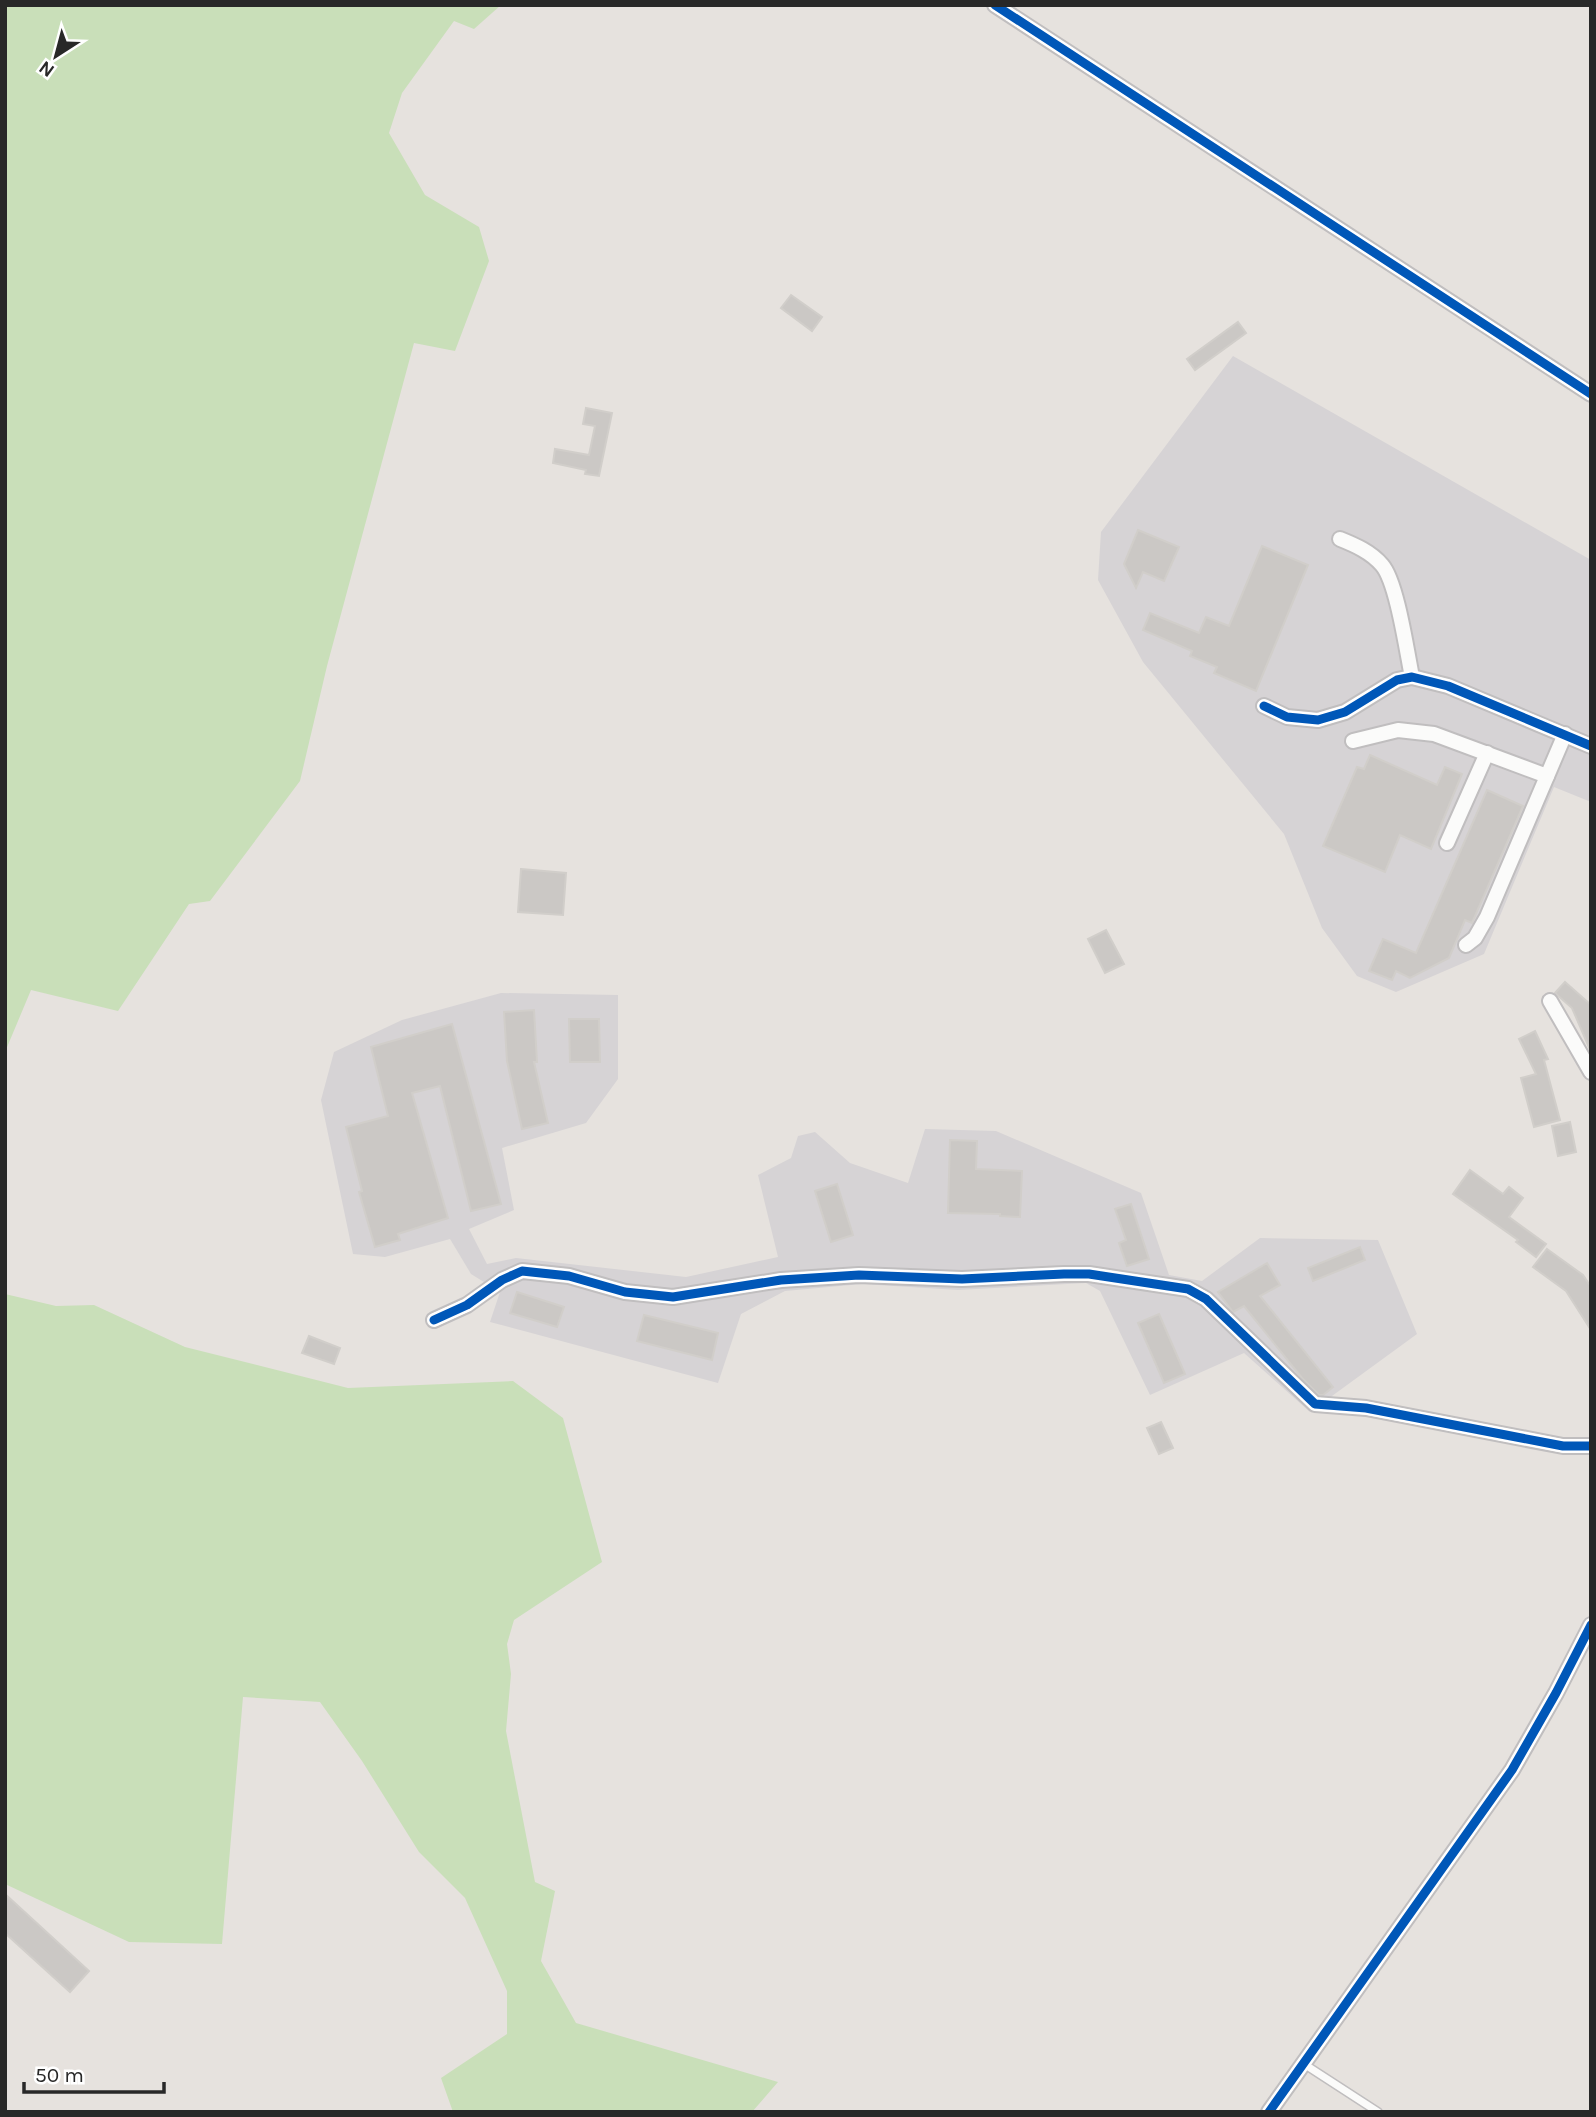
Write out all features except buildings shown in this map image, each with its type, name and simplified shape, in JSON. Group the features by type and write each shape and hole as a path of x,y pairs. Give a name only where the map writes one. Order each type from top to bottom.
{"street":[{"path":"995,5 1591,394"},
{"path":"1340,539 1360,547 1384,566 1397,603 1412,677"},
{"path":"1264,706 1287,717 1318,720 1345,712 1397,680 1412,677 1448,687 1591,746"},
{"path":"1353,741 1398,730 1434,734 1547,776"},
{"path":"1466,945 1475,938 1487,917 1565,734"},
{"path":"1447,843 1487,753"},
{"path":"1550,1001 1591,1073"},
{"path":"434,1320 467,1305 502,1280 522,1271 569,1276 625,1292 673,1297 781,1280 859,1275 962,1279 1089,1274 1188,1289 1206,1298 1315,1404 1366,1408 1563,1446 1591,1446"},
{"path":"1269,2112 1512,1770 1591,1625"}],"lane":[{"path":"1303,2063 1378,2112"}],"shaded area":[{"path":"1233,356 1591,560 1591,802 1554,787 1484,954 1396,992 1357,976 1322,928 1284,834 1143,662 1098,580 1101,532"},
{"path":"501,993 618,995 618,1079 586,1123 502,1148 514,1210 469,1229 487,1264 516,1258 686,1277 778,1257 758,1175 791,1158 798,1136 815,1132 850,1163 908,1183 925,1129 996,1131 1141,1193 1169,1275 1202,1281 1260,1238 1378,1240 1417,1334 1310,1412 1244,1353 1150,1395 1100,1291 1086,1283 958,1290 862,1284 785,1291 741,1314 718,1383 490,1322 500,1292 471,1274 450,1239 385,1257 353,1254 321,1100 334,1052 402,1020"}],"green space":[{"path":"5,5 501,5 474,29 454,21 402,93 389,133 425,195 479,227 489,261 455,351 414,343 327,666 300,781 210,901 189,904 118,1011 31,990 5,1052"},
{"path":"5,1294 56,1306 94,1305 185,1347 348,1388 513,1381 563,1418 602,1562 514,1620 507,1644 511,1674 506,1731 535,1882 555,1891 541,1961 576,2023 778,2082 752,2112 453,2112 441,2078 507,2034 507,1991 465,1898 419,1852 362,1761 320,1702 243,1697 222,1944 129,1942 5,1884"}],"cycle path":[{"path":"995,5 1591,394"},
{"path":"1264,706 1287,717 1318,720 1345,712 1397,680 1412,677 1448,686 1591,746"},
{"path":"434,1320 467,1305 502,1280 522,1271 569,1276 625,1292 673,1297 781,1280 859,1275 962,1279 1089,1274 1188,1289 1206,1299 1315,1404 1366,1408 1563,1446 1591,1446"},
{"path":"1269,2112 1512,1770 1591,1625"}]}
